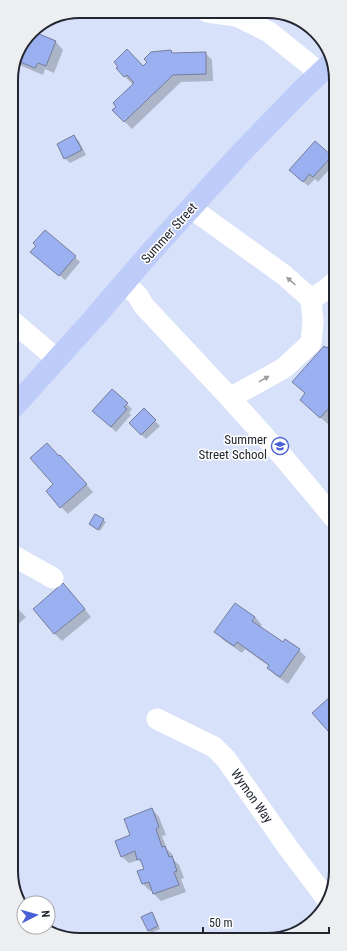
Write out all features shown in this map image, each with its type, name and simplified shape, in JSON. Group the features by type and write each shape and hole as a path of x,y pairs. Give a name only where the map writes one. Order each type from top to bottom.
{"main road":[{"name":"Summer Street","path":"18,402 240,154 326,67"}],"street":[{"path":"241,18 270,32 326,67"},
{"path":"191,208 284,275 311,299 313,322 311,343 284,368 230,398"},
{"path":"125,283 138,296 144,306 284,458 329,512"},
{"path":"311,299 329,287"},
{"path":"18,326 57,359"},
{"path":"18,558 53,578"},
{"name":"Wymon Way","path":"157,719 214,747 226,759 289,849 324,895"}],"building":[{"path":"38,34 56,41 46,66 38,63 35,68 21,62 24,53"},
{"path":"127,49 143,66 147,62 144,59 151,52 171,50 172,53 206,52 206,74 173,75 124,122 112,110 116,107 113,103 134,83 127,75 124,77 116,68 118,67 114,62"},
{"path":"74,135 82,150 64,159 57,144"},
{"path":"315,141 329,153 329,159 313,177 309,174 303,182 289,170"},
{"path":"45,230 76,256 59,276 30,252 36,246 33,243"},
{"path":"324,346 327,348 329,346 329,408 320,418 300,400 305,393 292,382"},
{"path":"112,389 128,403 124,407 127,409 111,427 92,411"},
{"path":"144,408 156,420 141,435 129,423"},
{"path":"47,443 87,484 60,508 46,491 53,484 30,458"},
{"path":"95,514 104,519 98,530 89,524"},
{"path":"63,583 85,609 54,634 33,609"},
{"path":"235,603 255,617 252,621 283,642 285,639 300,649 280,677 267,668 269,665 237,642 234,646 214,632"},
{"path":"329,698 329,732 312,713"},
{"path":"152,808 159,827 156,829 162,847 165,846 169,857 172,856 177,871 174,872 179,885 153,894 149,882 142,884 137,871 144,869 140,859 137,860 135,851 121,857 115,841 130,835 124,819"},
{"path":"152,912 158,926 148,931 141,917"}],"place":[{"name":"Summer Street School","path":"280,446"}]}
